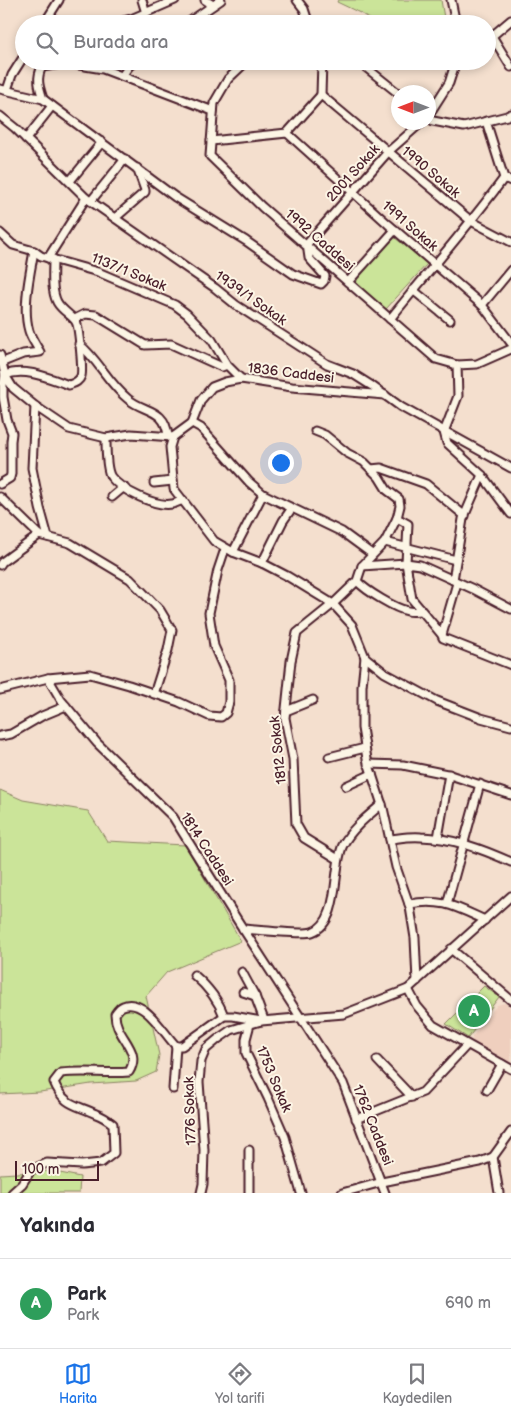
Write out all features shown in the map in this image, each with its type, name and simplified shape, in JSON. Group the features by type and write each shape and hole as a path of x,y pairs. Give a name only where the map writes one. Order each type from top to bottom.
{"street":[{"path":"50,15 59,0"},
{"path":"142,0 146,13"},
{"path":"141,15 175,0"},
{"path":"205,0 213,5"},
{"path":"199,15 221,0"},
{"path":"297,0 306,15"},
{"path":"451,0 454,15"},
{"path":"496,32 511,20"},
{"path":"496,46 511,67"},
{"path":"16,70 4,90 43,99 175,197 246,241 293,274 321,284 325,276 309,258 307,244"},
{"path":"40,70 38,82 43,99"},
{"path":"106,70 213,111"},
{"path":"122,76 126,70"},
{"name":"1992 Caddesi","path":"238,70 228,79 214,103 210,156 262,207 307,244 436,359 457,365 477,364 511,350"},
{"path":"211,141 286,133 321,95 322,70"},
{"path":"369,70 391,87"},
{"path":"436,104 449,83 453,70"},
{"name":"1990 Sokak","path":"321,95 472,221 511,242"},
{"path":"26,139 52,106"},
{"path":"436,122 464,127 511,114"},
{"path":"0,128 3,118"},
{"name":"1939/1 Sokak","path":"3,118 89,199 215,288 236,305 327,364 353,374 401,407 511,468"},
{"path":"390,319 434,264 508,179 486,121"},
{"name":"2001 Sokak","path":"307,244 388,152 413,130"},
{"name":"1991 Sokak","path":"286,133 482,305 511,342"},
{"path":"70,181 102,142"},
{"path":"5,375 16,371 41,376 69,385 79,381 82,374 79,330 75,320 66,314 58,302 54,290 51,259 89,199 125,159"},
{"path":"114,218 145,192 137,168"},
{"path":"348,282 395,230"},
{"name":"1137/1 Sokak","path":"0,233 13,245 34,251 41,256 98,272 175,305 187,314 212,340 227,365 241,379"},
{"path":"34,251 27,315 29,331 40,352 1,359 5,375 13,388 35,406 69,429 106,438 130,434 171,436 192,423 201,428 263,494 342,532 372,554"},
{"path":"482,305 511,270"},
{"path":"413,290 450,320"},
{"path":"75,320 85,314 96,315 145,345 172,344 222,367 227,365"},
{"path":"79,344 86,350 118,392 136,406 157,413 171,436 170,447 174,489 214,541 225,549 262,563 287,576 333,604 352,624 365,657 362,686 362,728 365,748 368,764 382,804 396,867 409,904 415,938 417,981"},
{"path":"457,365 458,396 444,432 447,443 482,475 511,514"},
{"path":"0,484 10,478 11,474 12,433 6,420 3,397 5,375"},
{"name":"1836 Caddesi","path":"192,423 201,400 212,387 241,379 300,388 385,395"},
{"path":"35,406 32,468 48,537"},
{"path":"315,431 325,434 347,453 364,462 379,477 387,490 399,499 400,506 397,518 385,542 362,566 357,581 364,589 401,609 408,612 421,611"},
{"path":"106,438 110,476 132,493 152,502 171,505 183,500"},
{"path":"371,468 381,468 426,484 465,516"},
{"path":"442,636 455,581 456,560 465,516 482,475"},
{"path":"154,483 173,481"},
{"path":"112,497 124,487"},
{"path":"233,552 263,494"},
{"path":"0,497 39,535 70,543 130,579 160,610 172,630 168,650 154,694"},
{"path":"262,563 283,521 292,508"},
{"path":"397,518 408,524 406,563 412,599 421,611 446,639 511,665"},
{"path":"0,565 9,556 39,535"},
{"path":"385,542 456,560"},
{"path":"0,690 48,678 90,674 179,702 209,716 221,717 226,713 229,702 229,680 214,646 209,613 218,570 225,549"},
{"path":"362,566 406,563 420,565 511,609"},
{"name":"1812 Sokak","path":"338,859 304,838 296,824 293,760 285,718 291,661 297,633 333,604 357,581"},
{"path":"365,657 385,674 437,701 481,718 511,726"},
{"name":"1814 Caddesi","path":"48,678 66,706 96,743 173,817 301,1017"},
{"path":"286,711 313,700"},
{"path":"0,736 11,734 42,716 66,706"},
{"path":"329,757 365,748"},
{"path":"368,764 403,765 449,774 511,795"},
{"path":"346,786 372,774"},
{"path":"438,838 449,774"},
{"path":"447,904 480,784"},
{"path":"243,929 312,932 324,923 332,905 338,859 343,846 358,825 382,804"},
{"path":"390,839 419,836 438,838 484,850 511,862"},
{"path":"250,1024 262,1021 344,1014 408,989 511,897"},
{"path":"409,904 426,901 447,904 484,920"},
{"path":"451,950 511,1000"},
{"path":"242,972 255,996 262,1021"},
{"path":"194,974 208,986 220,1004 224,1016"},
{"path":"408,989 417,1006 433,1025 511,1069"},
{"path":"243,992 255,996"},
{"path":"12,1193 22,1184 31,1170 39,1166 47,1164 101,1163 114,1153 113,1124 97,1114 68,1102 59,1094 54,1082 61,1073 75,1071 129,1072 134,1064 134,1055 115,1022 115,1014 122,1006 140,1006 176,1046 173,1089"},
{"path":"176,1046 182,1046 224,1016 262,1021"},
{"name":"1762 Caddesi","path":"301,1017 342,1083 385,1193"},
{"name":"1776 Sokak","path":"201,1193 204,1150 199,1082 201,1061 206,1049 218,1039 231,1030 250,1024"},
{"name":"1753 Sokak","path":"250,1024 246,1039 246,1053 285,1137 301,1193"},
{"path":"356,1119 423,1092 466,1045"},
{"path":"378,1060 412,1097"},
{"path":"487,1090 502,1064"},
{"path":"342,1193 382,1182 480,1162 493,1157 511,1132"},
{"path":"249,1150 249,1193"},
{"path":"493,1157 499,1193"}],"shaded area":[{"path":"505,1003 511,1008 511,1064 473,1043 472,1037 497,1005"}],"green space":[{"path":"338,0 441,0 444,15 363,15 337,2"},
{"path":"394,237 427,264 386,309 356,285 358,276"},
{"path":"0,790 23,800 88,811 107,841 185,845 241,941 167,972 146,996 159,1055 156,1072 136,1081 91,1084 40,1092 0,1094"},
{"path":"484,986 499,997 468,1038 446,1024"},
{"path":"50,1171 80,1177 79,1193 0,1193 0,1174"}],"place":[{"name":"Park","path":"474,1011"}]}
